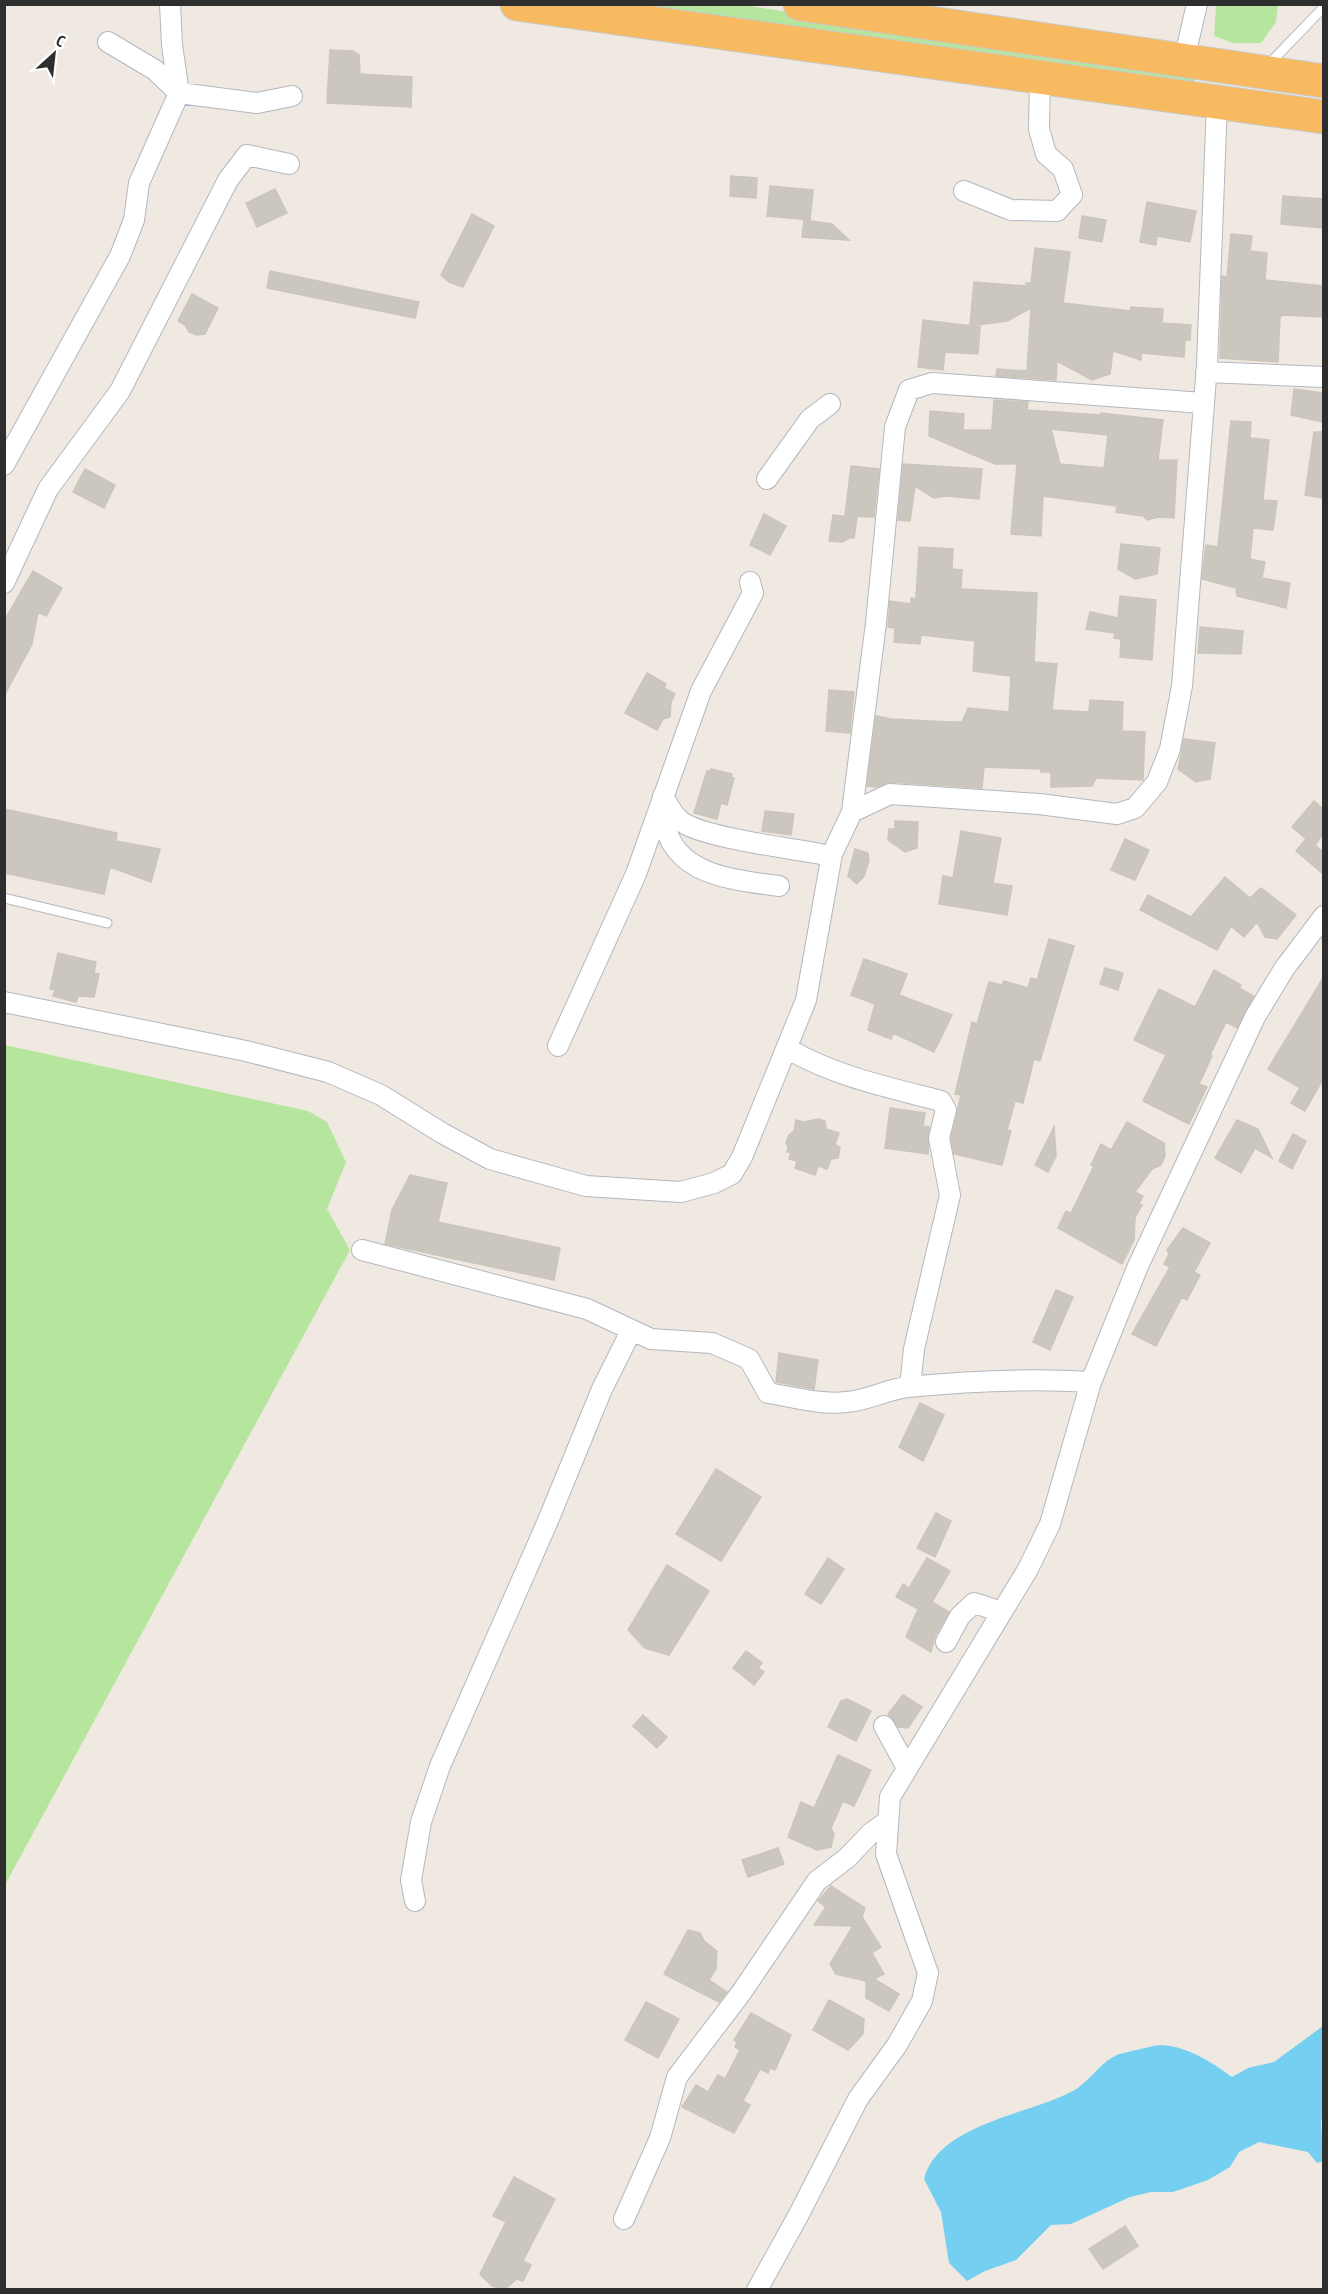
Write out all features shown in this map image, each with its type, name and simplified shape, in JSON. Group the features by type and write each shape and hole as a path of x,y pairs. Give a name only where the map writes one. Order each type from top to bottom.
{"highway":[{"path":"517,4 1323,117"},
{"path":"800,4 1323,81"}],"street":[{"path":"4,465 120,256 134,220 139,183 179,93 172,45 170,4"},
{"path":"1184,60 1197,4"},
{"path":"108,42 155,70 179,93 257,103 292,96"},
{"path":"964,191 1011,210 1057,211 1072,195 1063,169 1046,154 1039,129 1040,77"},
{"path":"852,812 890,794 1039,804 1117,814 1135,808 1157,782 1170,749 1182,686 1206,372 1217,102"},
{"path":"4,583 48,489 120,391 228,180 247,155 289,164"},
{"path":"1206,372 1323,377"},
{"path":"4,1002 246,1051 328,1072 381,1095 442,1133 490,1159 586,1186 681,1192 714,1183 732,1174 742,1157 788,1049 806,1000 832,854 852,812 876,623 895,428 909,390 932,383 1203,403"},
{"path":"767,479 810,419 830,404"},
{"path":"558,1046 636,874 701,691 753,593 750,582"},
{"path":"663,796 669,808 682,822 706,832 821,854"},
{"path":"663,796 663,812 669,840 672,847 691,864 718,877 779,886"},
{"path":"757,2289 798,2216 858,2099 897,2045 922,2001 928,1973 886,1854 890,1797 1028,1569 1050,1524 1091,1382 1138,1266 1255,1017 1284,969 1323,916"},
{"path":"788,1049 819,1067 851,1078 941,1101 946,1110 939,1138 950,1195 914,1348 910,1387"},
{"path":"362,1250 587,1309 613,1319 631,1331 651,1339 712,1343 749,1359 768,1393 813,1401 846,1402 910,1387 1057,1378 1091,1382"},
{"path":"416,1901 411,1880 421,1822 440,1766 547,1523 602,1389 631,1331"},
{"path":"946,1642 960,1616 974,1603 1002,1612"},
{"path":"884,1726 907,1768"},
{"path":"624,2218 660,2138 677,2077 741,1993 817,1881 847,1858 871,1833 888,1821"}],"lane":[{"path":"1261,71 1323,7"},
{"path":"4,898 107,923"}],"green space":[{"path":"633,5 742,5 1195,72 1194,87"},
{"path":"1216,5 1278,5 1276,22 1261,43 1233,43 1214,36"},
{"path":"5,1045 308,1111 327,1122 346,1162 327,1209 350,1250 5,1885"}],"water":[{"path":"1323,2026 1324,2118 1321,2120 1323,2161 1317,2163 1308,2152 1259,2142 1239,2152 1230,2167 1208,2180 1173,2192 1151,2192 1130,2197 1071,2224 1051,2225 1016,2260 985,2271 967,2281 949,2263 941,2212 924,2179 932,2161 947,2146 965,2134 1071,2092 1105,2063 1120,2054 1153,2046 1174,2047 1205,2059 1232,2077 1248,2068 1274,2062"}],"building":[{"path":"330,50 353,51 359,55 360,74 412,77 411,107 327,103"},
{"path":"731,176 757,178 756,198 730,196"},
{"path":"770,186 813,190 810,220 767,216"},
{"path":"275,189 287,213 257,227 246,203"},
{"path":"1283,196 1323,199 1323,228 1281,224"},
{"path":"1147,202 1196,211 1190,242 1157,236 1156,245 1140,242"},
{"path":"472,214 494,226 463,287 449,282 441,275"},
{"path":"1082,216 1106,220 1102,242 1079,238"},
{"path":"804,220 832,224 849,240 802,237"},
{"path":"1231,234 1252,236 1250,251 1267,253 1265,280 1323,286 1323,317 1283,315 1280,317 1278,362 1220,358 1222,276 1227,277"},
{"path":"1035,248 1070,252 1063,303 1131,311 1131,307 1163,309 1162,323 1191,325 1190,340 1185,340 1184,357 1141,353 1141,360 1113,351 1110,374 1092,380 1057,361 1056,380 996,376 997,369 1027,371 1031,308 1007,321 970,326 974,282 1026,286 1026,283 1031,283"},
{"path":"270,271 419,302 415,318 267,288"},
{"path":"192,294 218,308 205,334 197,335 189,332 185,325 178,321"},
{"path":"923,320 980,327 978,354 945,352 943,370 918,367"},
{"path":"1294,389 1323,393 1323,422 1291,415"},
{"path":"994,400 1028,402 1027,410 1101,415 1101,413 1163,420 1158,460 1177,460 1174,518 1158,517 1147,520 1143,516 1116,512 1117,506 1043,496 1041,536 1011,534 1017,464 995,464 929,436 930,411 964,414 963,430 992,430","holes":["1051,429 1108,435 1104,468 1060,464"]},
{"path":"1231,421 1251,422 1250,438 1269,440 1263,500 1277,501 1273,530 1253,528 1250,559 1265,562 1262,578 1290,583 1286,608 1237,596 1236,588 1202,579 1206,545 1218,547"},
{"path":"1314,432 1323,432 1323,498 1305,495"},
{"path":"903,464 982,469 979,499 945,496 934,498 915,486 910,521 898,520"},
{"path":"851,466 879,469 874,517 845,516"},
{"path":"85,469 115,485 104,508 73,492"},
{"path":"764,514 786,526 770,555 750,545"},
{"path":"833,515 857,518 854,538 842,542 829,541"},
{"path":"1121,544 1160,548 1157,574 1135,579 1118,569"},
{"path":"919,547 953,549 952,569 962,570 961,589 1037,593 1034,662 1057,664 1052,710 1089,712 1090,700 1123,702 1122,731 1145,732 1143,780 1096,778 1092,786 1051,787 1051,772 1041,772 1041,769 984,767 982,788 891,782 876,787 867,786 876,716 891,719 962,722 968,708 1009,712 1011,676 973,671 975,641 921,635 920,644 894,642 895,628 888,627 890,601 911,604 911,598 916,599"},
{"path":"33,571 62,588 46,616 38,612 32,644 4,696 4,621"},
{"path":"1120,596 1156,600 1152,660 1120,657 1121,639 1114,638 1115,633 1086,629 1090,612 1118,618"},
{"path":"1200,627 1243,631 1241,654 1198,653"},
{"path":"647,673 666,684 664,688 675,694 671,702 670,717 663,719 657,730 625,713"},
{"path":"829,690 854,692 850,733 826,731"},
{"path":"1184,739 1215,743 1210,779 1196,782 1178,769"},
{"path":"711,769 732,774 731,777 734,778 727,805 721,803 717,819 694,813 707,771 710,772"},
{"path":"1314,801 1323,809 1323,834 1315,845 1323,852 1323,874 1296,851 1306,839 1292,827"},
{"path":"4,809 117,833 116,841 160,849 151,882 110,867 104,894 4,873"},
{"path":"765,811 794,814 791,835 762,831"},
{"path":"895,821 918,822 917,848 905,852 888,840 889,829 895,829"},
{"path":"961,831 1001,838 993,883 1012,886 1007,915 939,904 943,876 953,878"},
{"path":"1125,839 1149,850 1135,880 1111,870"},
{"path":"855,849 868,853 869,861 864,876 857,884 848,876"},
{"path":"1225,877 1250,898 1261,888 1296,915 1277,939 1265,937 1257,922 1244,937 1231,926 1217,950 1140,910 1148,895 1191,917"},
{"path":"1049,939 1074,946 1040,1061 1034,1059 1023,1103 1015,1101 1007,1130 1011,1131 1002,1165 954,1154 951,1138 961,1095 955,1094 972,1022 977,1024 989,982 1002,985 1004,981 1028,988 1031,978 1037,980"},
{"path":"58,953 96,962 94,973 99,974 94,997 78,996 76,1002 53,996 55,990 50,989"},
{"path":"864,959 907,974 899,995 952,1015 934,1052 893,1033 891,1039 868,1030 875,1004 851,995"},
{"path":"1105,968 1123,973 1118,990 1100,984"},
{"path":"1214,970 1241,985 1239,988 1254,996 1237,1028 1226,1022 1199,1084 1207,1087 1189,1124 1143,1101 1166,1055 1134,1040 1159,989 1195,1007"},
{"path":"1323,978 1323,1079 1305,1111 1291,1103 1300,1088 1268,1069"},
{"path":"890,1108 925,1113 923,1126 929,1127 928,1154 885,1148"},
{"path":"818,1119 825,1121 826,1129 839,1133 835,1144 840,1148 838,1158 831,1159 827,1169 818,1166 815,1175 795,1168 797,1161 789,1159 791,1153 787,1152 786,1143 789,1135 794,1131 796,1120 804,1122"},
{"path":"1237,1120 1258,1129 1272,1158 1255,1148 1241,1173 1215,1158"},
{"path":"1127,1122 1164,1143 1165,1156 1161,1165 1152,1169 1135,1192 1143,1196 1139,1204 1142,1205 1135,1218 1134,1240 1122,1264 1058,1228 1066,1211 1071,1213 1094,1166 1091,1165 1101,1144 1111,1150"},
{"path":"1054,1127 1056,1156 1048,1172 1035,1165"},
{"path":"1293,1134 1306,1141 1292,1169 1279,1161"},
{"path":"410,1175 447,1183 438,1222 560,1248 554,1280 385,1244 392,1210"},
{"path":"1183,1228 1210,1243 1194,1272 1200,1275 1187,1300 1182,1297 1156,1346 1132,1334 1170,1267 1164,1264 1169,1254 1167,1250"},
{"path":"1056,1290 1073,1297 1050,1350 1033,1342"},
{"path":"779,1353 818,1360 814,1389 776,1382"},
{"path":"920,1403 944,1415 923,1461 899,1447"},
{"path":"716,1469 761,1497 721,1561 676,1534"},
{"path":"936,1513 951,1521 935,1557 917,1548"},
{"path":"828,1558 844,1569 821,1604 805,1594"},
{"path":"927,1558 950,1571 932,1602 949,1612 935,1636 931,1652 906,1637 918,1609 896,1597 903,1584 909,1588"},
{"path":"667,1565 709,1591 669,1655 645,1648 628,1630"},
{"path":"746,1651 762,1663 758,1668 764,1672 754,1685 733,1668"},
{"path":"903,1695 922,1707 908,1728 898,1727 888,1714"},
{"path":"847,1699 871,1711 856,1741 828,1727 841,1701"},
{"path":"643,1715 667,1737 657,1748 633,1726"},
{"path":"838,1755 871,1770 854,1806 843,1801 831,1828 834,1834 831,1847 817,1850 788,1837 801,1802 814,1808"},
{"path":"778,1848 784,1864 748,1877 742,1860"},
{"path":"831,1886 865,1908 862,1917 881,1947 872,1953 884,1974 874,1979 899,1994 889,2011 866,1998 866,1981 836,1974 830,1964 853,1926 814,1925 826,1907 818,1901"},
{"path":"688,1930 700,1933 704,1941 717,1951 716,1969 709,1980 727,1992 719,2002 664,1974"},
{"path":"829,2000 864,2019 863,2034 848,2050 813,2030"},
{"path":"646,2002 679,2019 658,2058 625,2040"},
{"path":"751,2013 791,2035 775,2070 770,2068 768,2073 760,2069 743,2101 750,2105 734,2133 682,2107 696,2085 708,2092 718,2075 725,2079 740,2050 735,2047 737,2042 734,2040"},
{"path":"514,2177 555,2199 523,2261 531,2265 523,2281 517,2279 505,2289 492,2286 480,2274 506,2222 493,2216"},
{"path":"1125,2226 1138,2246 1103,2269 1089,2249"}]}
